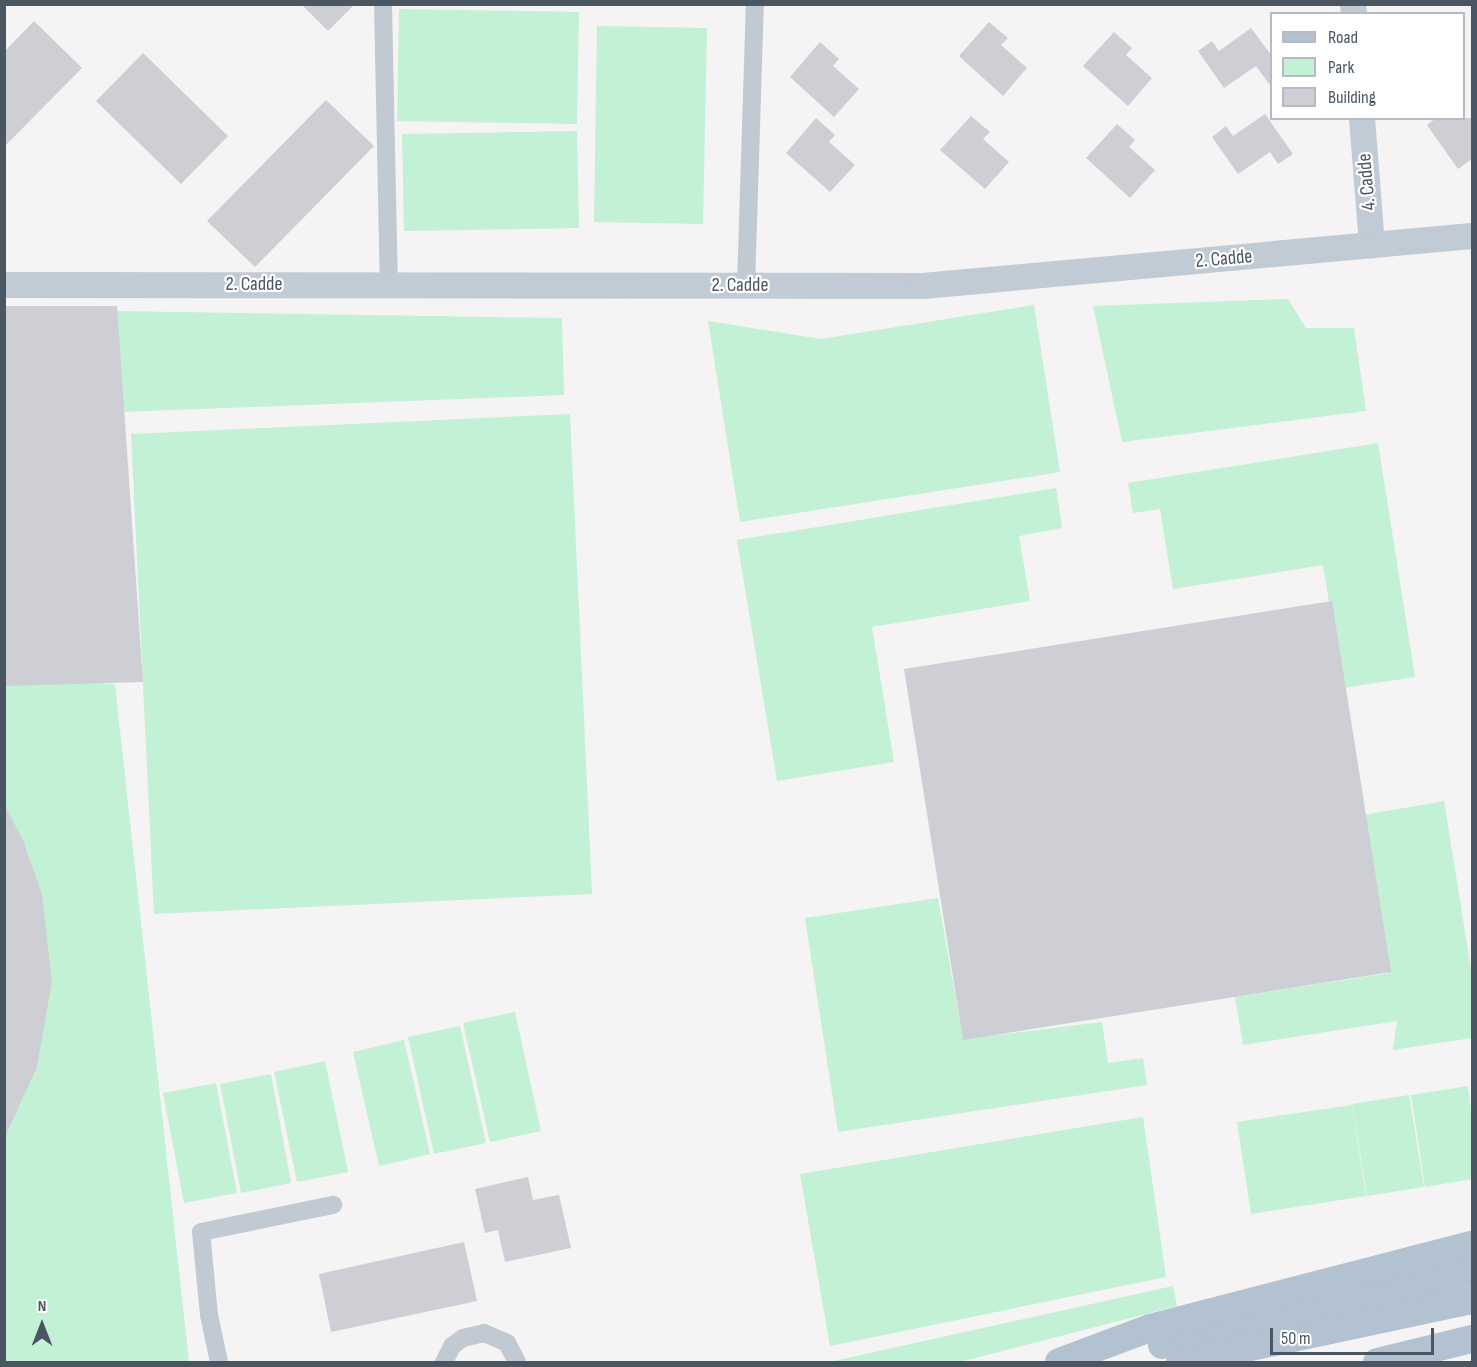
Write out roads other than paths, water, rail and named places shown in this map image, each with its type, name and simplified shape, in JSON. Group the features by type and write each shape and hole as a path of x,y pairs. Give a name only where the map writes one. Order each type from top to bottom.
{"main road":[{"path":"1059,1362 1149,1329 1473,1245"},
{"path":"1096,1362 1473,1271"},
{"path":"1180,1362 1473,1299"},
{"path":"1377,1362 1473,1339"}],"street":[{"path":"383,4 389,283"},
{"path":"746,286 755,4"},
{"name":"4. Cadde","path":"1362,120 1372,246"},
{"name":"2. Cadde","path":"4,285 389,283 923,286 1473,236"},
{"path":"219,1362 209,1315 201,1232 333,1205"},
{"path":"444,1362 452,1346 462,1338 483,1333 507,1343 517,1362"}]}
